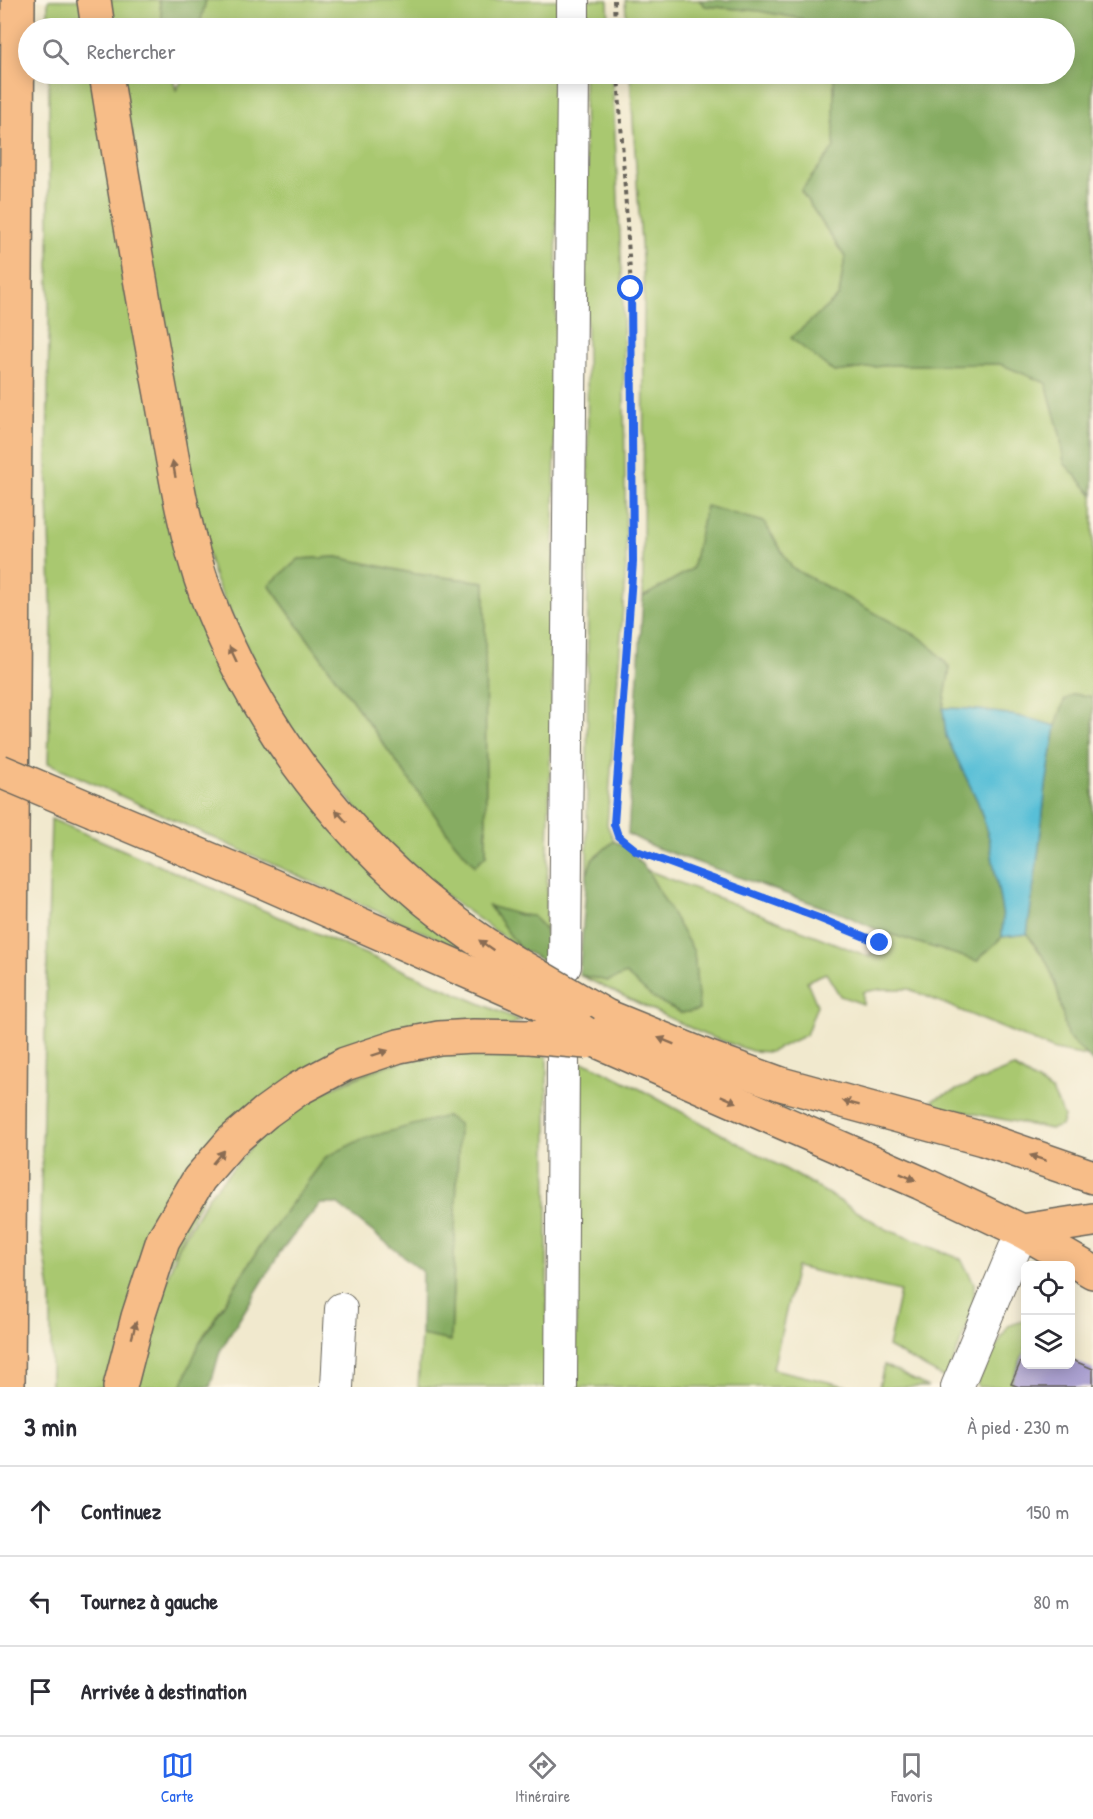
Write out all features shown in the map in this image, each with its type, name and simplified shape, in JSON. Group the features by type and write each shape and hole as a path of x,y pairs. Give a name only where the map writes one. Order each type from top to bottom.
{"highway":[{"path":"8,1387 18,0"},
{"path":"94,0 97,18"},
{"path":"108,84 139,279 182,511 206,592 234,658 273,729 318,792 373,852 427,903 505,958 546,981 586,1029 1022,1231 1093,1272"},
{"path":"0,771 266,883 546,981"},
{"path":"120,1387 138,1317 163,1240 199,1179 231,1142 266,1112 298,1089 345,1064 399,1046 439,1038 529,1037 586,1029 712,1059 781,1084 982,1139 1093,1177"},
{"path":"1022,1231 1093,1220"},
{"path":"1022,1231 1093,1238"},
{"path":"1022,1231 1093,1254"},
{"path":"1022,1231 1055,1261"},
{"path":"1075,1277 1093,1293"}],"street":[{"path":"573,0 573,18"},
{"path":"546,981 573,84"},
{"path":"561,1387 586,1029"},
{"path":"957,1387 1022,1231"},
{"path":"337,1387 340,1309"}],"path":[{"path":"614,0 615,18"},
{"path":"619,84 631,289 633,562 614,824 618,836 637,851 880,943"}],"green space":[{"path":"48,0 85,0 88,18 48,18"},
{"path":"104,0 159,0 162,18 107,18"},
{"path":"159,0 206,0 202,18 162,18"},
{"path":"206,0 558,0 558,18 202,18"},
{"path":"582,0 608,0 609,18 583,18"},
{"path":"625,0 699,0 705,6 759,11 797,18 626,18"},
{"path":"699,0 1093,0 1093,495 1064,463 1060,434 1046,383 1000,364 890,365 834,372 791,338 839,296 845,257 801,191 834,147 834,84 1075,84 1075,18 797,18 759,11 705,6"},
{"path":"49,84 99,84 225,664 476,956 48,763 52,628 47,462"},
{"path":"119,84 174,84 176,90 180,84 558,84 553,653 546,931 533,916 490,907 520,949 440,891 380,836 310,754 275,707 216,582 190,494","holes":["337,557 416,574 485,582 486,855 475,866 452,839 269,585 299,559"]},
{"path":"584,84 612,84 623,298 626,565 607,825 614,841 592,860 587,875 588,462"},
{"path":"631,84 834,84 835,147 801,191 845,257 839,296 792,338 834,372 890,365 1000,364 1046,383 1060,434 1064,463 1093,495 1093,697 1073,694 1064,701 1056,726 1000,713 943,708 950,668 921,638 792,568 764,522 706,507 692,569 643,597 644,289"},
{"path":"706,506 764,522 792,568 921,638 950,668 943,708 946,736 978,802 989,838 1003,917 1002,937 977,961 880,931 845,915 654,847 628,834 643,597 692,569"},
{"path":"337,557 416,574 485,582 486,855 475,866 452,839 269,585 299,559"},
{"path":"1073,694 1093,697 1093,1062 1067,1036 1058,992 1047,962 1027,934 1056,726 1064,701"},
{"path":"51,819 521,1021 245,1114 106,1387 51,1387 51,1297 40,1223"},
{"path":"614,841 627,847 647,870 694,952 699,1010 681,1013 653,998 626,974 608,981 579,975 587,875 592,860"},
{"path":"647,870 870,957 880,931 977,961 1002,937 1027,934 1047,962 1058,992 1067,1036 1087,1056 1055,1050 909,989 881,989 863,992 863,1004 840,996 826,973 807,981 817,1005 806,1035 770,1052 752,1051 705,1035 579,975 608,981 626,974 653,998 681,1013 699,1010 694,952"},
{"path":"489,906 520,915 533,916 546,931 546,962 520,949"},
{"path":"514,1050 547,1056 547,1387 418,1387 421,1335 451,1340 459,1124 326,1157 261,1245 202,1338 181,1387 132,1387 156,1305 180,1245 208,1197 258,1139 324,1091 389,1065 444,1053"},
{"path":"576,1062 590,1064 640,1089 805,1180 886,1229 961,1259 974,1283 974,1309 946,1379 888,1347 900,1291 796,1267 773,1369 850,1387 574,1387 579,1184"},
{"path":"1013,1067 1052,1091 1064,1117 1061,1126 1051,1129 940,1107 932,1100"},
{"path":"446,1116 459,1124 451,1341 421,1335 422,1271 337,1204 320,1204 283,1248 220,1351 210,1387 181,1387 199,1344 261,1245 326,1157 362,1139"},
{"path":"1021,1321 1021,1359 1011,1383 1019,1387 978,1387 977,1383 1008,1326"},
{"path":"884,1365 928,1387 879,1387"}],"water":[{"path":"943,708 1000,713 1056,726 1027,934 1002,937 1003,917 989,838 978,802 946,736"}],"building":[{"path":"1021,1361 1021,1369 1075,1369 1075,1361 1093,1369 1093,1387 1019,1387 1011,1384"}],"route":[{"path":"631,289 633,562 614,824 618,836 637,851 880,943"}]}
